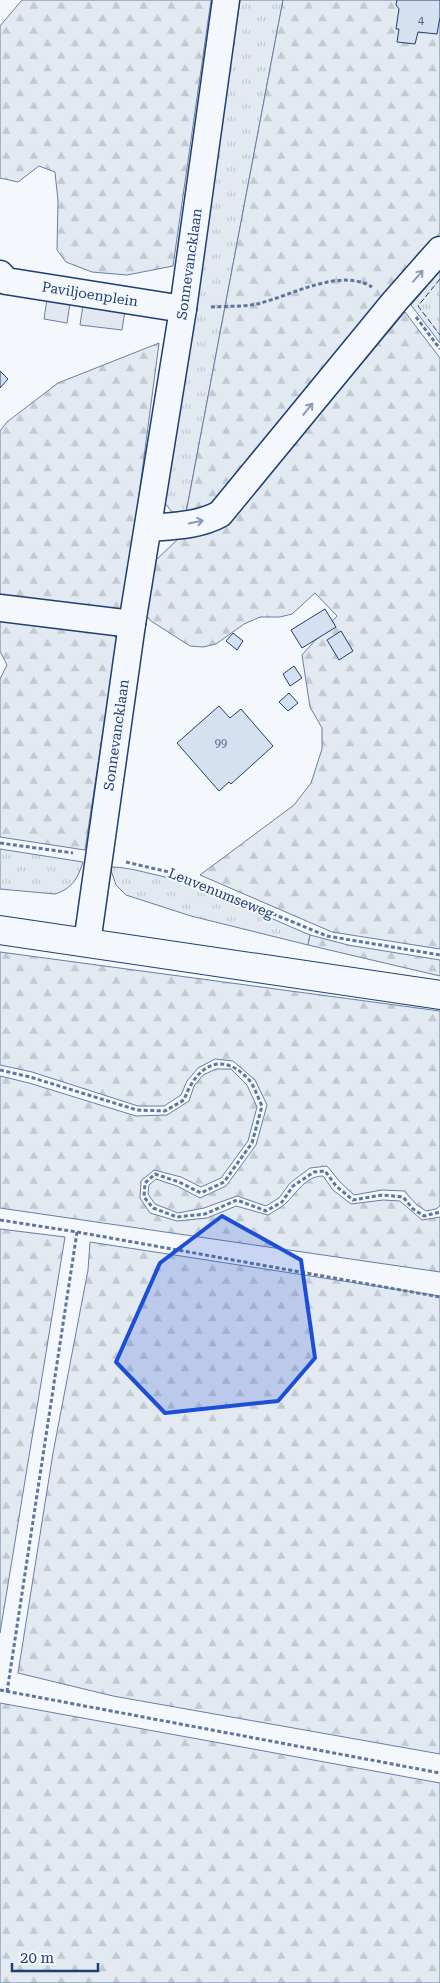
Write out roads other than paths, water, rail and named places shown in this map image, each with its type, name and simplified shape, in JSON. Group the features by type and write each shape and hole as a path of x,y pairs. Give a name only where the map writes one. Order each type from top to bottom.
{"main road":[{"path":"0,930 440,995"}],"street":[{"name":"Sonnevancklaan","path":"87,943 132,624 183,309 226,0"},
{"path":"148,528 190,524 210,519 220,514 395,301 440,250"},
{"name":"Paviljoenplein","path":"0,274 6,280 183,309"},
{"path":"0,608 132,624"}]}
